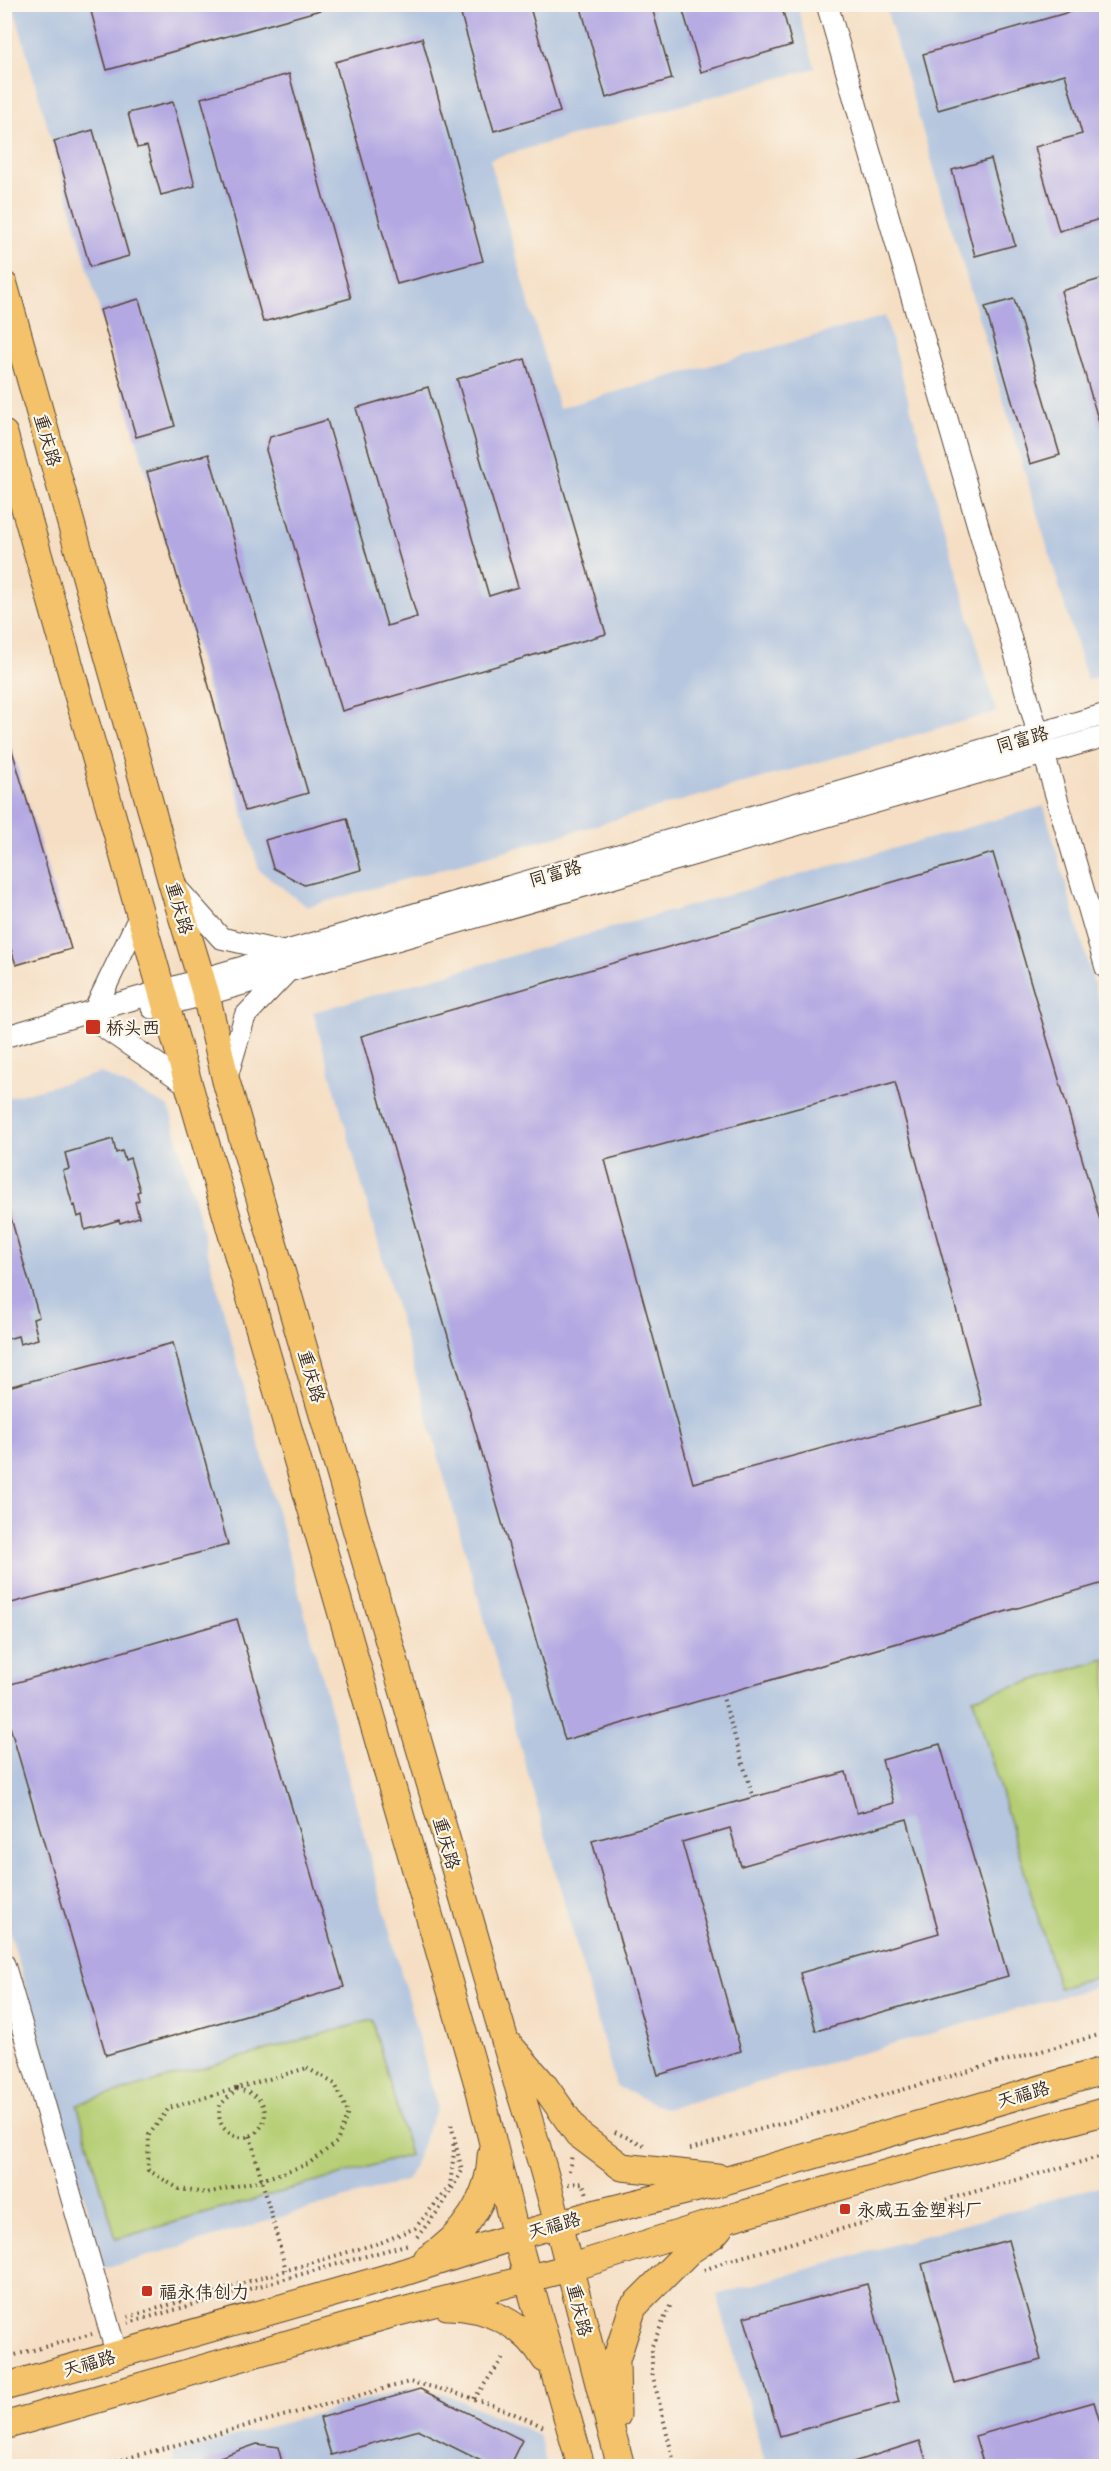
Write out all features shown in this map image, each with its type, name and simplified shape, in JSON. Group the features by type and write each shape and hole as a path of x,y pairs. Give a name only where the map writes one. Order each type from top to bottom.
{"main road":[{"name":"重庆路","path":"4,285 203,987 226,1081 504,2040 560,2224 569,2268 619,2461"},
{"name":"重庆路","path":"4,434 164,998 480,2091 516,2236 581,2466"},
{"path":"504,2040 543,2084 578,2134 622,2167 730,2179"},
{"name":"天福路","path":"4,2387 372,2282 516,2236 730,2179 1107,2070"},
{"name":"天福路","path":"4,2426 395,2313 569,2268 726,2219 1107,2111"},
{"path":"410,2269 448,2243 473,2215 484,2196 491,2163 491,2139"},
{"path":"619,2461 616,2360 633,2307 689,2251 713,2235 726,2219"},
{"path":"426,2306 452,2306 480,2310 518,2327 537,2344 562,2399"}],"street":[{"path":"827,4 1107,968"},
{"name":"同富路","path":"4,1037 95,1016 203,987 1107,714"},
{"name":"同富路","path":"285,962 1107,736"},
{"path":"172,883 221,938 285,962 245,1016 226,1081"},
{"path":"141,913 95,1016 191,1087"},
{"name":"同富路","path":"4,1049 95,1016"},
{"path":"4,1964 119,2323 117,2355"}],"path":[{"path":"722,1694 753,1797"},
{"path":"680,2148 692,2150 1107,2033"},
{"path":"307,2068 335,2084 348,2113 337,2142 308,2164 262,2179 207,2193 179,2189 148,2170 149,2135 169,2108 237,2089 307,2068"},
{"path":"237,2089 252,2093 263,2104 265,2119 262,2127 250,2136 235,2136 228,2133 220,2121 220,2105 237,2089"},
{"path":"4,2358 382,2242 415,2228 450,2186 454,2152 451,2124 462,2170 442,2206 412,2243 119,2323"},
{"path":"607,2128 645,2145"},
{"path":"250,2136 286,2270"},
{"path":"699,2272 726,2261 1107,2155"},
{"path":"583,2183 588,2196"},
{"path":"675,2466 652,2373 652,2346 668,2307 676,2298"},
{"path":"654,2315 664,2318"},
{"path":"474,2399 505,2355"},
{"path":"98,2466 409,2382 447,2389 515,2413 553,2431"}],"shaded area":[{"path":"13,5 797,5 815,68 490,159 537,332 559,408 885,316 996,712 307,907 259,870"},
{"path":"885,5 1106,5 1106,674 1087,680"},
{"path":"1044,806 1106,1027 1106,1984 666,2109 616,2086 313,1012"},
{"path":"101,1073 169,1107 437,2107 408,2180 104,2269 5,1914 4,1099"},
{"path":"1106,2184 1106,2466 766,2466 717,2295"},
{"path":"411,2387 445,2394 539,2435 547,2466 176,2466 173,2454"}],"green space":[{"path":"1106,1659 1106,1974 1059,1988 973,1698"},
{"path":"372,2020 410,2155 116,2239 77,2104"}],"building":[{"path":"89,4 323,4 324,9 107,70"},
{"path":"458,4 529,4 560,112 494,131"},
{"path":"580,4 651,4 672,79 606,98"},
{"path":"681,4 781,4 792,45 701,72"},
{"path":"1097,4 1107,4 1107,217 1059,231 1035,147 1082,134 1065,74 938,110 923,54"},
{"path":"422,38 483,261 397,284 335,62"},
{"path":"289,74 351,298 263,322 201,98"},
{"path":"173,102 195,186 161,195 147,146 137,148 128,113"},
{"path":"93,130 129,256 90,267 54,141"},
{"path":"991,159 1015,245 975,256 952,170"},
{"path":"1107,277 1107,432 1102,433 1061,291"},
{"path":"139,299 175,426 136,437 100,310"},
{"path":"1014,299 1060,455 1030,464 985,307"},
{"path":"525,359 606,634 342,711 266,450 270,437 327,420 387,626 417,617 356,408 428,387 489,596 518,587 457,379"},
{"path":"209,454 308,793 245,811 147,472"},
{"path":"4,740 9,740 71,949 16,965 4,928"},
{"path":"347,818 361,870 304,885 273,868 265,840"},
{"path":"993,853 1107,1244 1107,1582 565,1740 361,1036","holes":["895,1082 982,1405 693,1483 605,1160"]},
{"path":"113,1139 116,1153 122,1151 125,1160 130,1158 140,1191 137,1192 139,1200 135,1202 139,1217 85,1230 82,1215 78,1217 75,1205 73,1206 63,1171 69,1169 65,1153"},
{"path":"9,1211 39,1317 33,1319 38,1339 20,1344 18,1336 4,1340 4,1212"},
{"path":"173,1343 228,1545 4,1605 4,1388"},
{"path":"237,1619 344,1987 106,2055 4,1706 4,1686"},
{"path":"940,1744 1008,1976 816,2031 800,1973 939,1933 907,1819 741,1866 730,1828 682,1842 741,2051 658,2075 592,1841 846,1772 857,1813 894,1803 882,1760"},
{"path":"1008,2240 1041,2360 955,2384 922,2264"},
{"path":"867,2284 899,2402 780,2436 744,2317"},
{"path":"420,2389 522,2440 509,2466 491,2466 419,2430 331,2455 320,2418"},
{"path":"1094,2402 1107,2446 1107,2466 984,2466 975,2436"},
{"path":"920,2441 928,2466 850,2466 850,2463"},
{"path":"257,2444 278,2447 283,2466 197,2466 197,2465"}],"place":[{"name":"桥头西","path":"93,1027"},
{"name":"永威五金塑料厂","path":"845,2209"},
{"name":"福永伟创力","path":"147,2291"}]}
